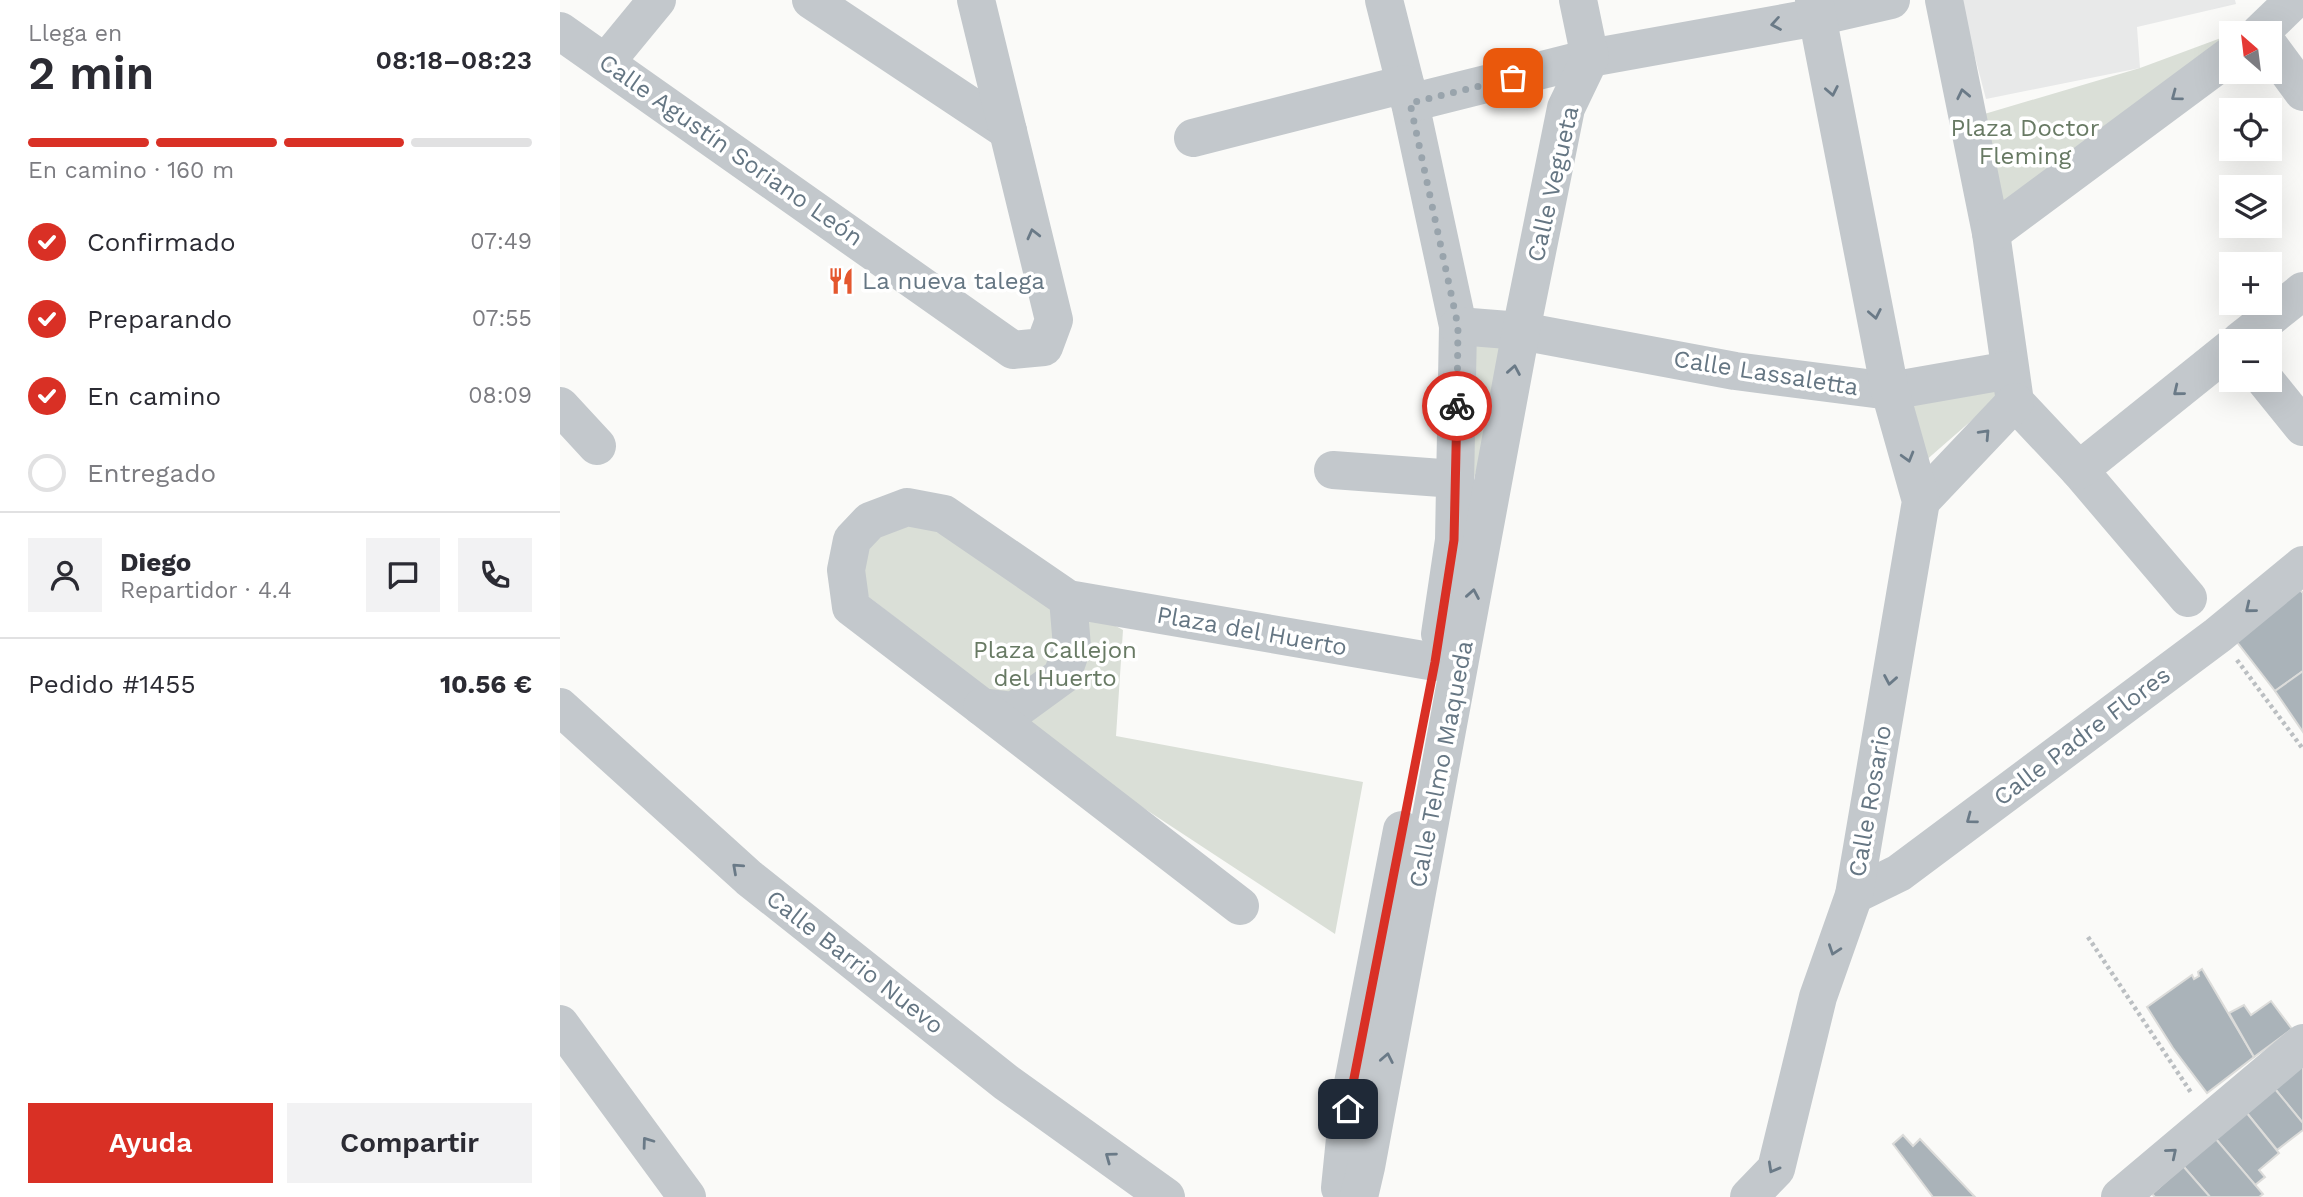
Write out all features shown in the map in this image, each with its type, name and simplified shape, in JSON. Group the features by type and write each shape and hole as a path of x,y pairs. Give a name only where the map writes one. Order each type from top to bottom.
{"street":[{"path":"606,62 657,0"},
{"path":"811,0 1008,131"},
{"path":"976,0 1008,131"},
{"name":"Calle Telmo Maqueda","path":"1339,1197 1348,1109 1435,662 1454,540 1458,326 1384,0"},
{"path":"1578,0 1590,58"},
{"path":"1193,138 1590,58 1816,8 1891,0"},
{"path":"1944,0 1992,233 2012,386 2079,470 2188,598"},
{"path":"2272,21 2294,0"},
{"name":"Calle Rosario","path":"1749,1197 1776,1169 1818,997 1854,895 1921,501 1890,391 1816,8"},
{"name":"Calle Agustín Soriano León","path":"560,31 1013,350 1044,347 1054,320 1008,131"},
{"name":"Calle Vegueta","path":"1521,331 1566,108 1590,58"},
{"path":"2282,63 2303,92"},
{"path":"1992,233 2219,64"},
{"path":"2255,329 2303,291"},
{"name":"Calle Lassaletta","path":"1458,326 1521,331 1735,371 1890,391 2012,386"},
{"name":"Calle Telmo Maqueda","path":"1359,1197 1521,331"},
{"path":"2079,470 2219,358"},
{"path":"1921,501 2012,386"},
{"path":"2275,392 2303,427"},
{"path":"560,406 597,446"},
{"path":"1333,470 1455,479"},
{"name":"Plaza del Huerto","path":"1240,906 851,607 846,570 852,540 870,520 907,507 944,514 1068,599 1435,662"},
{"name":"Calle Padre Flores","path":"1854,895 1899,873 2218,635 2303,565"},
{"path":"982,708 1014,711 1062,676 1072,647 1068,599"},
{"name":"Calle Barrio Nuevo","path":"560,707 749,878 1007,1083 1166,1197"},
{"path":"560,1024 687,1197"},
{"path":"2120,1197 2303,1043"}],"path":[{"path":"2218,635 2303,749"},
{"path":"2088,937 2210,1121"}],"shaded area":[{"path":"1960,0 2235,0 2236,4 2137,27 2140,68 1986,99"}],"green space":[{"name":"Plaza Doctor Fleming","path":"2219,39 2219,42 1999,207 1981,115 2140,68"},
{"path":"1466,340 1513,342 1459,531"},
{"path":"1997,383 1995,400 1924,462 1906,400"},
{"name":"Plaza Callejon del Huerto","path":"920,509 1011,567 1123,630 1116,736 1363,782 1335,934 1110,786 860,590 870,536"}],"building":[{"path":"2296,586 2303,593 2303,671 2275,691 2237,642"},
{"path":"2303,671 2303,732 2275,691"},
{"path":"2202,969 2254,1057 2207,1093 2173,1048 2147,1007 2192,975 2194,979 2199,976 2198,972"},
{"path":"2271,1001 2292,1029 2254,1057 2229,1013 2244,1005 2251,1015"},
{"path":"2303,1065 2303,1123 2275,1089"},
{"path":"2275,1089 2303,1123 2303,1130 2277,1150 2246,1112"},
{"path":"2246,1112 2279,1153 2259,1170 2265,1177 2255,1185 2215,1138"},
{"path":"1903,1135 1913,1146 1920,1139 1975,1197 1933,1197 1893,1144"},
{"path":"2215,1138 2263,1194 2259,1197 2210,1197 2183,1166"},
{"path":"2183,1166 2210,1197 2155,1197 2152,1194"}],"way so far":[{"path":"1457,406 1458,326 1410,103 1513,78"}],"place":[{"name":"La nueva talega","path":"841,281"}],"route":[{"path":"1348,1109 1435,662 1454,540 1457,406"}]}
